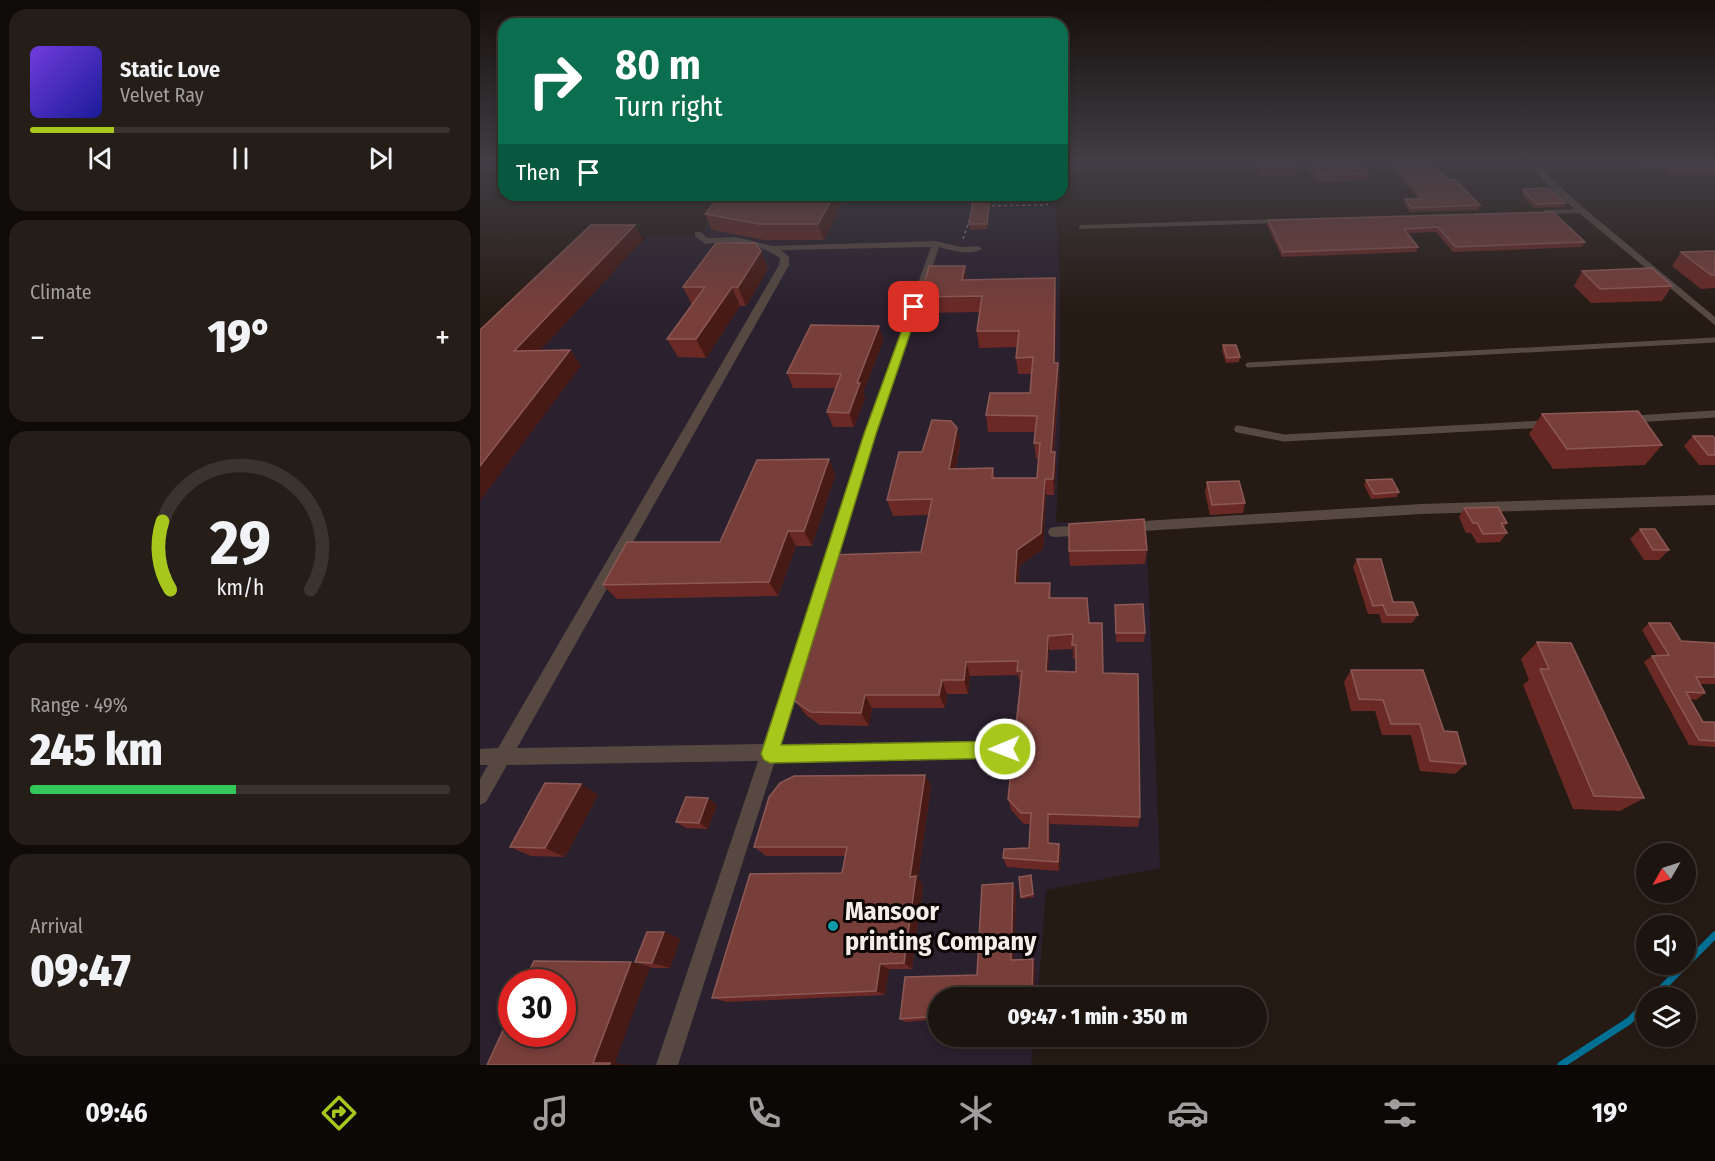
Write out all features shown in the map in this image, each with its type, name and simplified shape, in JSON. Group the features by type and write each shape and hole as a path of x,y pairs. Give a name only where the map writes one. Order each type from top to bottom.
{"street":[{"path":"1583,212 1715,322"},
{"path":"698,234 705,241 724,237 773,248 936,244 961,249 978,249"},
{"path":"667,1065 770,754 870,434 936,244"},
{"path":"480,796 784,265 785,257 773,248"},
{"path":"1055,532 1249,518 1522,505 1715,500"},
{"path":"480,757 1005,749"}],"lane":[{"path":"1540,213 1567,212"},
{"path":"1081,227 1281,221"},
{"path":"1248,365 1715,340"},
{"path":"1620,420 1715,414"},
{"path":"1238,429 1284,438 1549,423"}],"path":[{"path":"961,249 971,212"}],"shaded area":[{"path":"716,212 1056,212 1060,278 1060,429 1056,522 1146,521 1160,868 1046,890 1039,987 928,987 928,1047 1033,1047 1031,1065 480,1065 480,414 522,366 647,237 698,236"}],"building":[{"path":"707,212 825,212 818,224 759,224 705,214"},
{"path":"971,212 988,212 987,224 969,224"},
{"path":"1553,212 1585,242 1455,247 1438,227 1404,229 1418,247 1283,252 1268,220"},
{"path":"591,225 635,225 514,351 570,350 480,466 480,330"},
{"path":"716,243 755,243 761,251 738,287 732,287 696,339 667,339 705,287 683,287"},
{"path":"1715,251 1715,275 1711,275 1681,252"},
{"path":"929,266 965,266 962,280 1055,278 1054,363 1058,363 1051,452 1055,452 1053,479 1045,479 1041,533 1017,550 1015,583 1050,583 1049,598 1087,598 1089,623 1102,623 1103,673 1138,674 1140,817 1048,814 1048,843 1059,844 1058,862 1003,858 1004,849 1029,848 1031,813 1021,813 1008,799 1022,671 1017,671 1018,661 966,662 964,680 942,680 939,695 865,695 861,713 811,712 796,702 789,683 811,612 818,612 831,555 921,552 932,499 887,500 899,452 922,452 932,420 951,421 957,428 949,469 993,468 992,478 1037,478 1040,443 1034,443 1037,416 986,415 990,393 1030,393 1033,357 1016,358 1019,331 977,331 982,296 921,297","holes":["1073,634 1072,645 1076,645 1076,672 1046,671 1048,636"]},
{"path":"1652,268 1672,286 1600,289 1582,271"},
{"path":"811,325 879,326 857,383 860,383 849,413 827,412 841,374 787,373"},
{"path":"1223,345 1236,345 1240,357 1227,358"},
{"path":"1638,411 1662,445 1567,449 1542,414"},
{"path":"1693,436 1713,436 1715,455 1708,455"},
{"path":"829,459 804,531 788,531 769,582 603,585 627,542 720,542 757,460"},
{"path":"1392,479 1399,492 1374,494 1366,480"},
{"path":"1239,481 1245,503 1212,505 1207,482"},
{"path":"1498,507 1507,523 1501,523 1507,533 1483,534 1464,508"},
{"path":"1144,519 1147,550 1069,551 1069,524"},
{"path":"1640,529 1655,529 1669,550 1653,550"},
{"path":"1357,559 1381,559 1393,602 1413,602 1418,615 1387,615 1383,605 1373,606"},
{"path":"1143,604 1145,633 1116,633 1115,605"},
{"path":"1649,623 1670,623 1681,641 1715,643 1715,677 1696,677 1705,693 1686,692 1703,722 1714,722 1715,741 1699,740 1652,656 1669,655"},
{"path":"1537,642 1571,643 1644,798 1594,796 1540,669 1549,669"},
{"path":"1351,670 1423,670 1444,731 1457,732 1466,764 1430,761 1420,724 1391,724 1383,700 1359,699"},
{"name":"Mansoor printing Company","path":"925,775 910,877 916,876 904,963 880,964 876,991 712,998 750,874 842,873 847,847 754,847 769,797 780,783 794,776"},
{"path":"545,783 581,784 545,848 510,847"},
{"path":"686,797 708,798 699,823 676,822"},
{"path":"1031,875 1033,894 1021,897 1019,877"},
{"path":"1013,883 1011,960 1033,959 1032,987 928,987 928,1017 900,1019 905,977 977,975 982,885"},
{"path":"647,932 664,932 652,963 635,962"},
{"path":"534,961 631,962 593,1063 610,1063 609,1065 487,1065 498,1041 498,1047 576,1047 576,969 530,969"}],"waterway":[{"path":"1663,987 1715,935"},
{"path":"1561,1065 1629,1021 1636,1014"}],"place":[{"name":"Mansoor printing Company","path":"833,926"}],"route":[{"path":"914,307 870,434 770,754 1005,749"}]}
